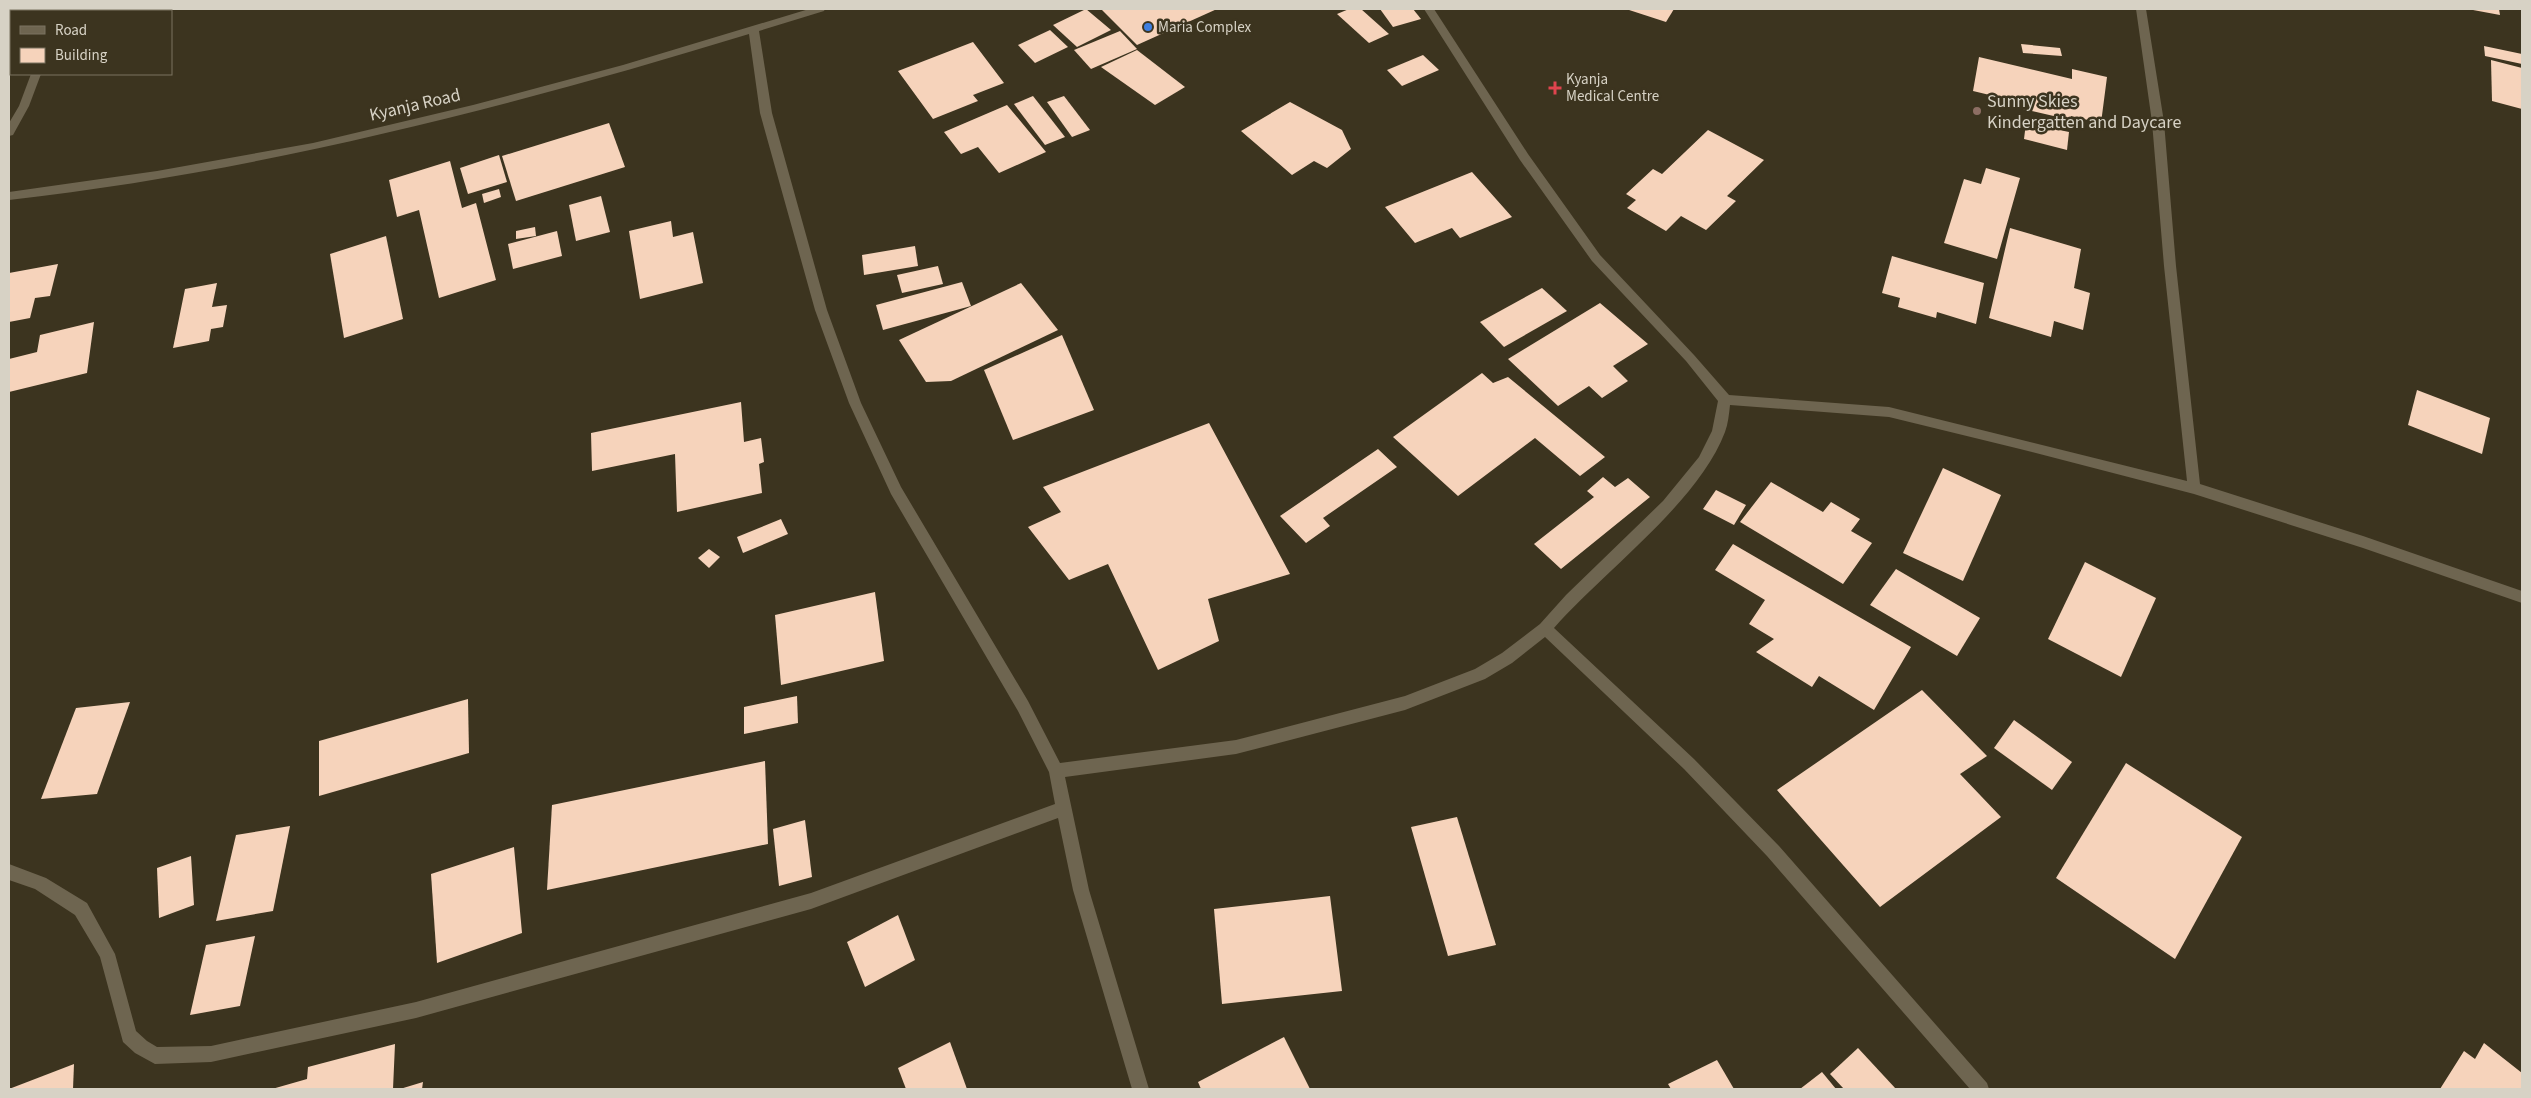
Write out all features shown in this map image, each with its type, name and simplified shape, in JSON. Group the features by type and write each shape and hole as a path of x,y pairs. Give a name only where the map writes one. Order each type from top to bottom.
{"street":[{"name":"Kyanja Road","path":"9,196 157,175 313,147 473,109 616,71 820,9"},
{"path":"1429,9 1524,158 1596,258 1690,358 1725,400 1889,412 2194,488 2363,542 2522,597"},
{"path":"2141,9 2158,122 2170,266 2194,488"},
{"path":"753,28 766,113 821,310 855,403 896,490 1023,706 1056,771 1062,809 1081,890 1141,1089"},
{"path":"9,132 24,106 36,75"},
{"path":"1056,771 1236,747 1405,703 1480,674 1507,658 1545,628 1571,599 1614,559 1668,504 1704,461 1719,431 1725,400"},
{"path":"1545,628 1682,758 1773,851 1981,1089"},
{"path":"9,872 40,883 80,909 106,954 129,1036 141,1048 155,1056 212,1054 416,1010 811,901 1062,809"}],"building":[{"path":"1086,9 1111,30 1077,47 1053,25"},
{"name":"Maria Complex","path":"1101,9 1217,9 1137,45"},
{"path":"1349,9 1361,9 1389,34 1369,43 1337,14"},
{"path":"1380,9 1413,9 1421,19 1393,27"},
{"path":"1626,9 1674,9 1666,22"},
{"path":"2499,9 2500,15 2473,10"},
{"path":"1050,30 1068,47 1035,63 1018,45"},
{"path":"1120,31 1137,49 1091,69 1074,50"},
{"path":"973,42 1004,83 973,95 978,101 933,119 898,71"},
{"path":"2021,44 2060,48 2062,56 2023,53"},
{"path":"2484,46 2522,54 2522,64 2485,56"},
{"path":"1137,50 1185,87 1155,105 1101,67"},
{"path":"1423,55 1439,70 1402,86 1387,70"},
{"path":"1979,57 2072,79 2072,69 2107,77 2101,123 2071,116 2071,120 1997,103 1998,97 1973,91"},
{"path":"2491,60 2522,68 2522,109 2492,101"},
{"path":"1033,96 1065,137 1045,145 1014,104"},
{"path":"1064,96 1090,130 1072,137 1047,102"},
{"path":"1290,102 1342,130 1351,149 1327,168 1314,161 1292,175 1241,131"},
{"path":"1007,105 1046,152 999,173 978,147 961,154 944,132"},
{"path":"609,123 625,167 516,201 502,156"},
{"path":"2026,123 2069,132 2067,150 2024,139"},
{"path":"1708,130 1764,160 1727,196 1736,201 1706,230 1681,216 1666,231 1627,208 1636,200 1626,194 1653,169 1662,174"},
{"path":"499,155 507,182 468,194 460,168"},
{"path":"450,161 462,208 476,203 496,280 439,298 419,210 397,217 389,180"},
{"path":"1986,168 2020,178 1997,259 1944,243 1964,179 1981,184"},
{"path":"1472,172 1512,217 1460,238 1452,228 1415,243 1385,207"},
{"path":"499,189 501,197 484,203 482,194"},
{"path":"601,196 610,232 576,241 569,205"},
{"path":"671,221 673,237 693,232 703,283 640,299 629,231"},
{"path":"535,227 536,236 516,239 516,231"},
{"path":"2010,228 2081,249 2074,288 2090,293 2083,330 2054,321 2051,337 1989,318"},
{"path":"557,231 562,256 513,269 508,244"},
{"path":"386,236 403,319 344,338 330,254"},
{"path":"915,246 918,266 864,275 862,255"},
{"path":"1892,256 1984,283 1976,324 1937,312 1936,318 1898,307 1900,298 1882,293"},
{"path":"58,264 50,296 35,298 30,318 9,322 9,273"},
{"path":"938,266 943,284 902,293 897,275"},
{"path":"962,282 971,306 883,330 876,305"},
{"path":"217,283 212,307 227,305 223,327 211,329 209,341 173,348 185,289"},
{"path":"1021,283 1058,330 951,381 926,382 899,340"},
{"path":"1542,288 1567,311 1504,347 1480,322"},
{"path":"1600,303 1648,344 1613,366 1628,381 1602,398 1589,386 1558,406 1508,359"},
{"path":"94,322 87,373 9,392 9,359 37,352 40,335"},
{"path":"1062,335 1094,410 1013,440 984,370"},
{"path":"1482,373 1493,383 1508,377 1605,457 1580,476 1535,438 1458,496 1393,437"},
{"path":"2417,390 2490,418 2482,454 2408,425"},
{"path":"741,402 744,442 761,438 764,462 759,464 762,493 677,512 675,454 592,471 591,433"},
{"path":"1209,423 1290,574 1208,599 1219,641 1158,670 1108,564 1069,580 1028,527 1061,512 1043,487"},
{"path":"1378,449 1397,467 1323,518 1330,526 1306,543 1280,516"},
{"path":"1943,468 2001,495 1963,581 1903,553"},
{"path":"1603,477 1615,487 1628,478 1650,497 1561,569 1534,544 1594,497 1587,491"},
{"path":"1771,482 1823,512 1831,502 1860,519 1851,531 1872,543 1843,584 1740,522"},
{"path":"1716,490 1746,505 1734,525 1703,509"},
{"path":"781,519 788,534 743,553 737,537"},
{"path":"1733,544 1911,647 1874,710 1819,676 1812,687 1756,652 1774,639 1749,624 1765,600 1715,570"},
{"path":"709,549 720,557 709,568 698,558"},
{"path":"2085,562 2156,598 2121,677 2048,639"},
{"path":"1896,569 1980,618 1957,656 1870,605"},
{"path":"875,592 884,661 781,685 775,615"},
{"path":"1922,690 1987,756 1960,774 2001,817 1880,907 1777,790"},
{"path":"797,696 798,723 744,734 744,707"},
{"path":"468,699 469,753 319,796 319,741"},
{"path":"130,702 97,794 41,799 76,708"},
{"path":"2014,720 2072,762 2052,790 1994,748"},
{"path":"765,761 768,844 547,890 552,805"},
{"path":"2126,763 2242,837 2175,959 2056,878"},
{"path":"1457,817 1496,945 1448,956 1411,827"},
{"path":"805,820 812,877 779,886 773,829"},
{"path":"290,826 273,911 216,921 236,835"},
{"path":"514,847 522,933 437,963 431,874"},
{"path":"191,856 194,905 159,918 157,868"},
{"path":"1330,896 1342,991 1222,1004 1214,909"},
{"path":"898,915 915,960 865,987 847,942"},
{"path":"255,936 240,1006 190,1015 206,945"},
{"path":"1284,1037 1310,1089 1201,1089 1198,1082"},
{"path":"950,1042 967,1089 906,1089 898,1068"},
{"path":"2484,1043 2522,1073 2522,1089 2440,1089 2464,1051 2475,1059"},
{"path":"395,1044 393,1089 272,1089 307,1079 308,1067"},
{"path":"1858,1048 1896,1089 1844,1089 1830,1074"},
{"path":"1717,1060 1734,1089 1671,1089 1668,1084"},
{"path":"74,1064 73,1089 9,1089"},
{"path":"1822,1072 1836,1089 1800,1089"},
{"path":"423,1082 422,1089 400,1089"}],"place":[{"name":"Maria Complex","path":"1148,27"},
{"name":"Kyanja Medical Centre","path":"1555,88"},
{"name":"Sunny Skies Kindergatten and Daycare","path":"1977,111"}]}
